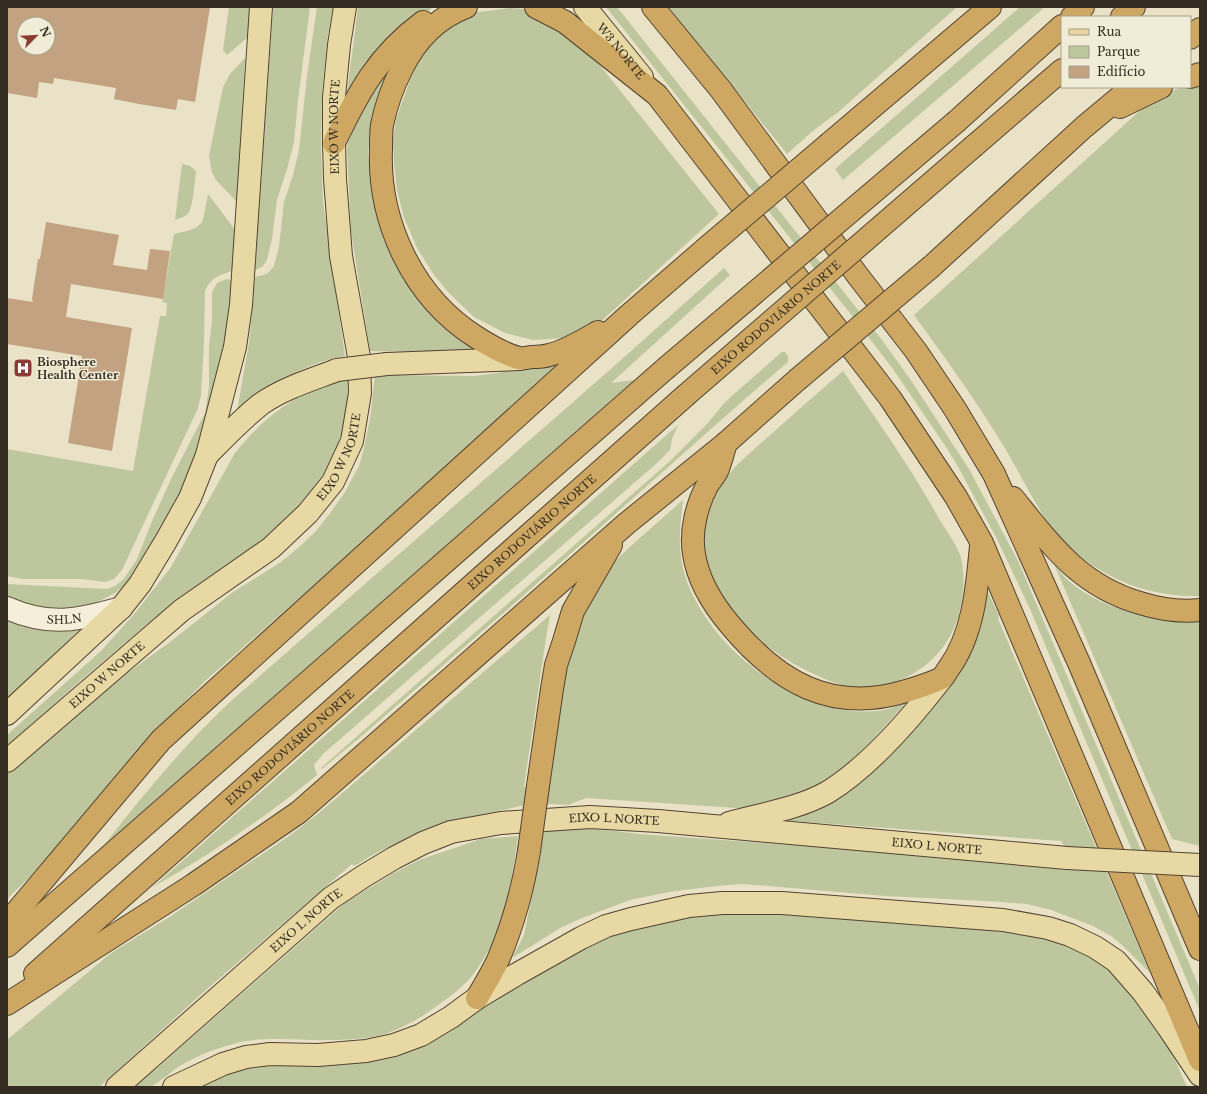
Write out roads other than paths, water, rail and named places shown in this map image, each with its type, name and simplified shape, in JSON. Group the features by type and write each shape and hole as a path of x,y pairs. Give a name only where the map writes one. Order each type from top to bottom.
{"highway":[{"path":"536,7 565,22 657,95 890,398 956,497 982,543 1200,1060"},
{"path":"652,7 721,90 916,351 955,409 994,474 1079,663 1200,949"},
{"path":"7,922 161,740 629,315 990,7"},
{"path":"1073,16 1083,7"},
{"path":"1123,16 1134,7"},
{"path":"334,143 356,97 368,78 386,56 411,31 425,21 460,9"},
{"path":"460,9 430,29 419,41 401,70 388,101 382,126 380,167 386,203 394,232 406,261 427,292 447,315 466,331 489,345 520,359 550,355 580,342 629,315"},
{"path":"7,946 665,369 957,121 1061,27"},
{"path":"1191,37 1200,30"},
{"name":"EIXO RODOVIÁRIO NORTE","path":"7,999 685,396 1061,71"},
{"path":"7,1004 186,889 299,812 626,524 726,442 932,266 1084,127 1131,88"},
{"path":"1084,127 1140,96 1159,88"},
{"path":"726,442 716,472 708,484 697,513 694,534 694,554 701,578 716,605 743,640 781,674 801,686 831,696 870,699 890,696 942,678 955,660 972,613 982,543"},
{"path":"994,474 1051,545 1085,577 1109,591 1130,600 1154,607 1173,610 1200,610"},
{"path":"477,998 498,960 516,910 525,876 555,671 573,611 608,550 626,524"}],"main road":[{"path":"7,714 121,608 140,584 190,498 207,455 233,354 241,305 261,7"},
{"name":"EIXO W NORTE","path":"7,761 182,610 271,548 308,513 333,482 352,441 360,394 359,357 341,256 334,179 334,97 339,45 345,7"},
{"name":"W3 NORTE","path":"585,7 657,95"},
{"path":"207,455 237,425 262,404 292,387 336,370 387,364 520,359"},
{"name":"SHLN","path":"7,608 42,620 66,620 89,617 121,608"},
{"path":"712,827 794,806 827,792 865,763 917,710 942,678"},
{"name":"EIXO L NORTE","path":"117,1087 331,898 364,876 423,843 451,832 501,823 590,817 658,821 1067,858 1200,865"},
{"path":"174,1087 223,1064 246,1057 270,1054 318,1055 366,1051 394,1045 421,1035 450,1018 477,998 517,974 606,926 689,906 722,903 782,903 1003,920 1048,928 1070,935 1095,947 1116,961 1143,992 1200,1075"}],"place":[{"name":"Biosphere Health Center","path":"23,368"}]}
